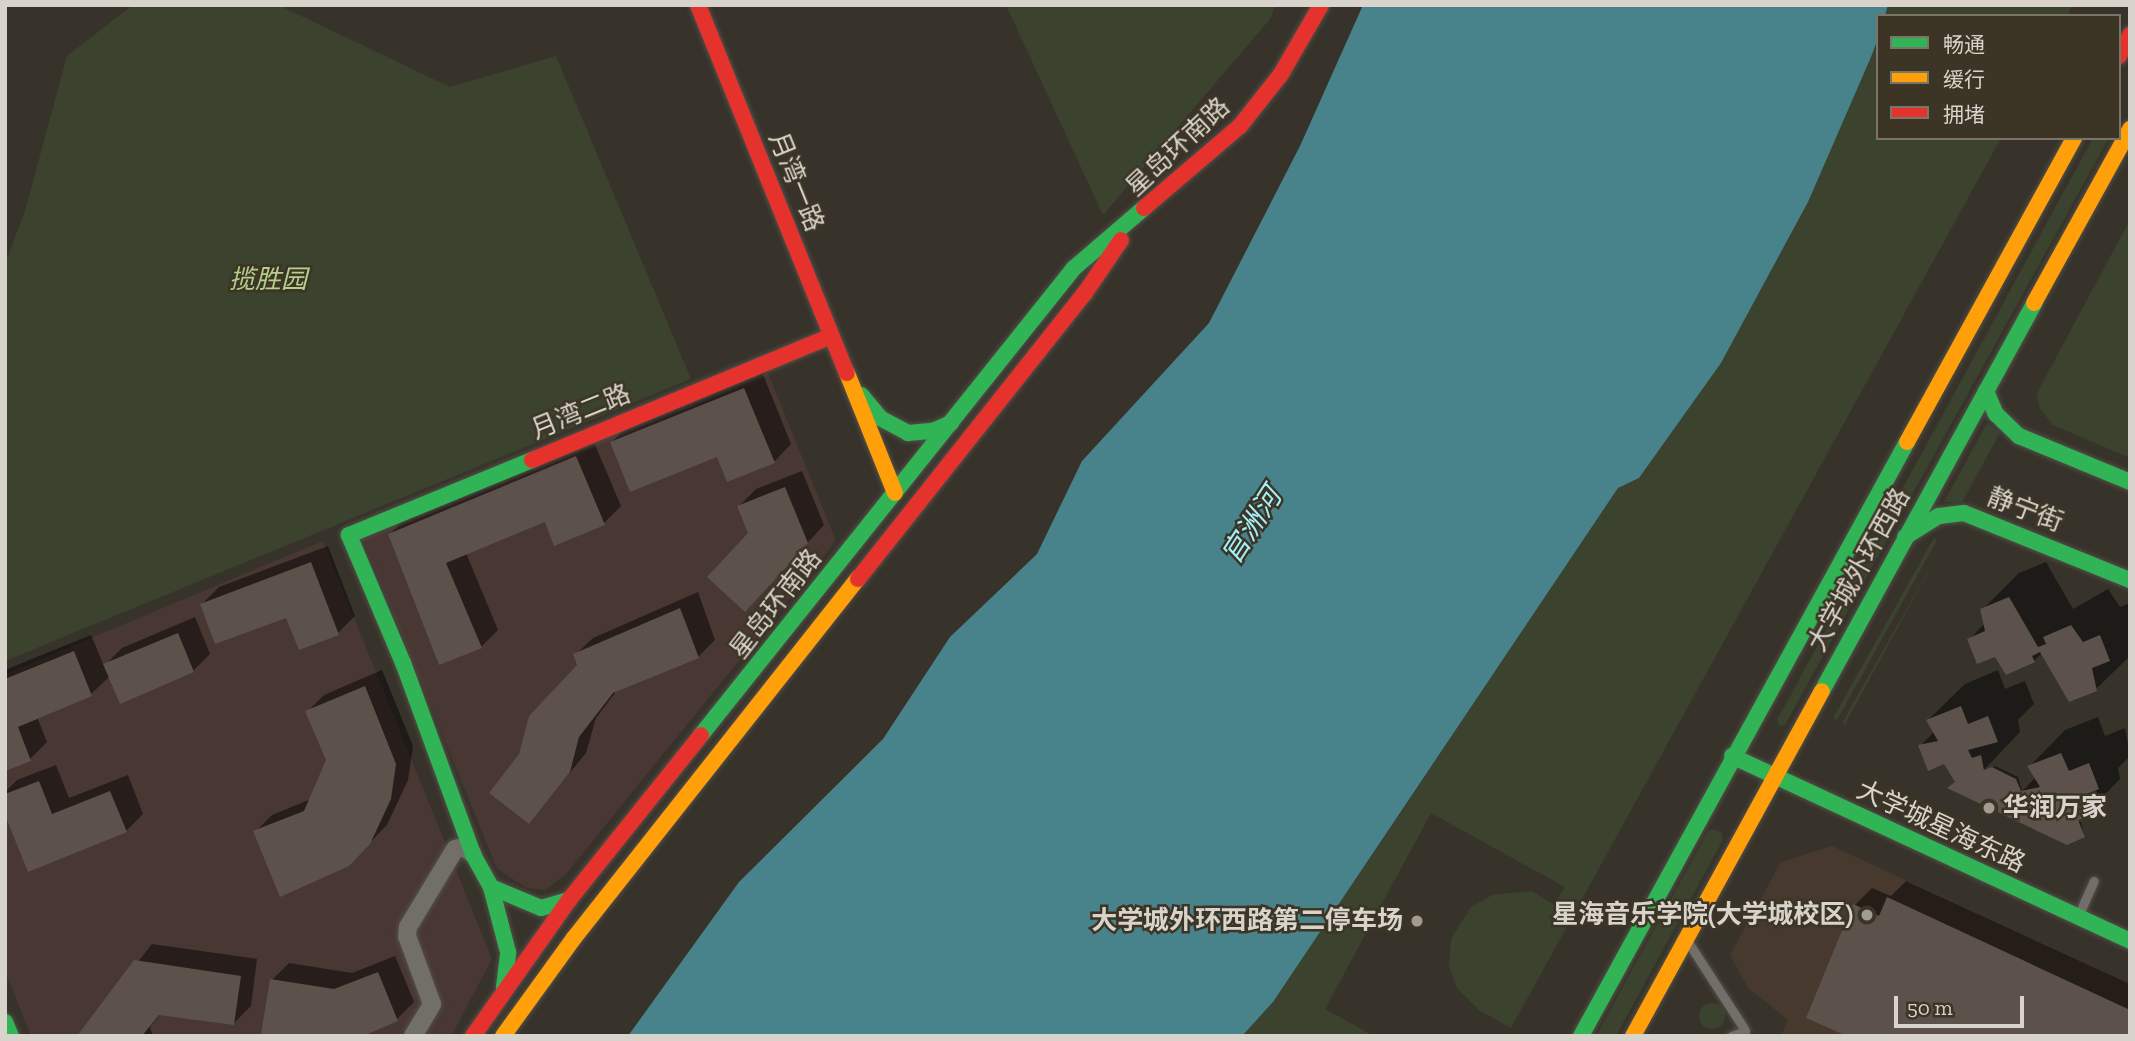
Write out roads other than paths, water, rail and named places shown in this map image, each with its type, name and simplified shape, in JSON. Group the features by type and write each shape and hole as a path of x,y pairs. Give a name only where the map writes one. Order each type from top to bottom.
{"main road":[{"name":"月湾一路","path":"698,5 895,494"},
{"name":"星岛环南路","path":"472,1036 569,900 1074,268 1135,219 1240,126 1281,74 1321,5"},
{"path":"2121,52 2130,35"},
{"name":"大学城外环西路","path":"1633,1036 1686,938 1729,827 1773,775 2130,129"},
{"name":"大学城外环西路","path":"1581,1036 1699,816 2073,140"},
{"name":"星岛环南路","path":"503,1036 574,938 1085,293 1135,219"},
{"name":"月湾二路","path":"473,854 403,663 349,535 831,335"},
{"name":"月湾一路","path":"848,377 880,418 897,429 922,433 951,423"},
{"path":"1986,391 1996,414 2019,436 2130,482"},
{"name":"静宁街","path":"1904,537 1938,516 1964,513 2130,580"},
{"name":"大学城星海东路","path":"1732,756 2130,941"},
{"path":"1699,816 1729,827"},
{"path":"473,854 491,887 508,952 503,991"},
{"path":"491,887 541,908 569,900"},
{"path":"5,1021 11,1036"}],"street":[{"path":"413,1036 432,1004 407,936 408,927 455,849 464,847 473,854"}],"lane":[{"path":"2078,917 2094,881"},
{"path":"1686,938 1745,1031 1755,1036"},
{"path":"1731,1036 1745,1031"}],"water":[{"name":"官洲河","path":"1363,5 1888,5 1886,14 1876,14 1876,43 1808,202 1721,363 1639,478 1618,488 1273,1002 1242,1036 628,1036 739,882 883,739 950,637 1037,554 1082,461 1209,323 1300,146"}],"place":[{"name":"华润万家","path":"1989,808"},
{"name":"星海音乐学院(大学城校区)","path":"1867,915"},
{"name":"大学城外环西路第二停车场","path":"1417,921"}],"park label":[{"name":"揽胜园","path":"268,280"}]}
